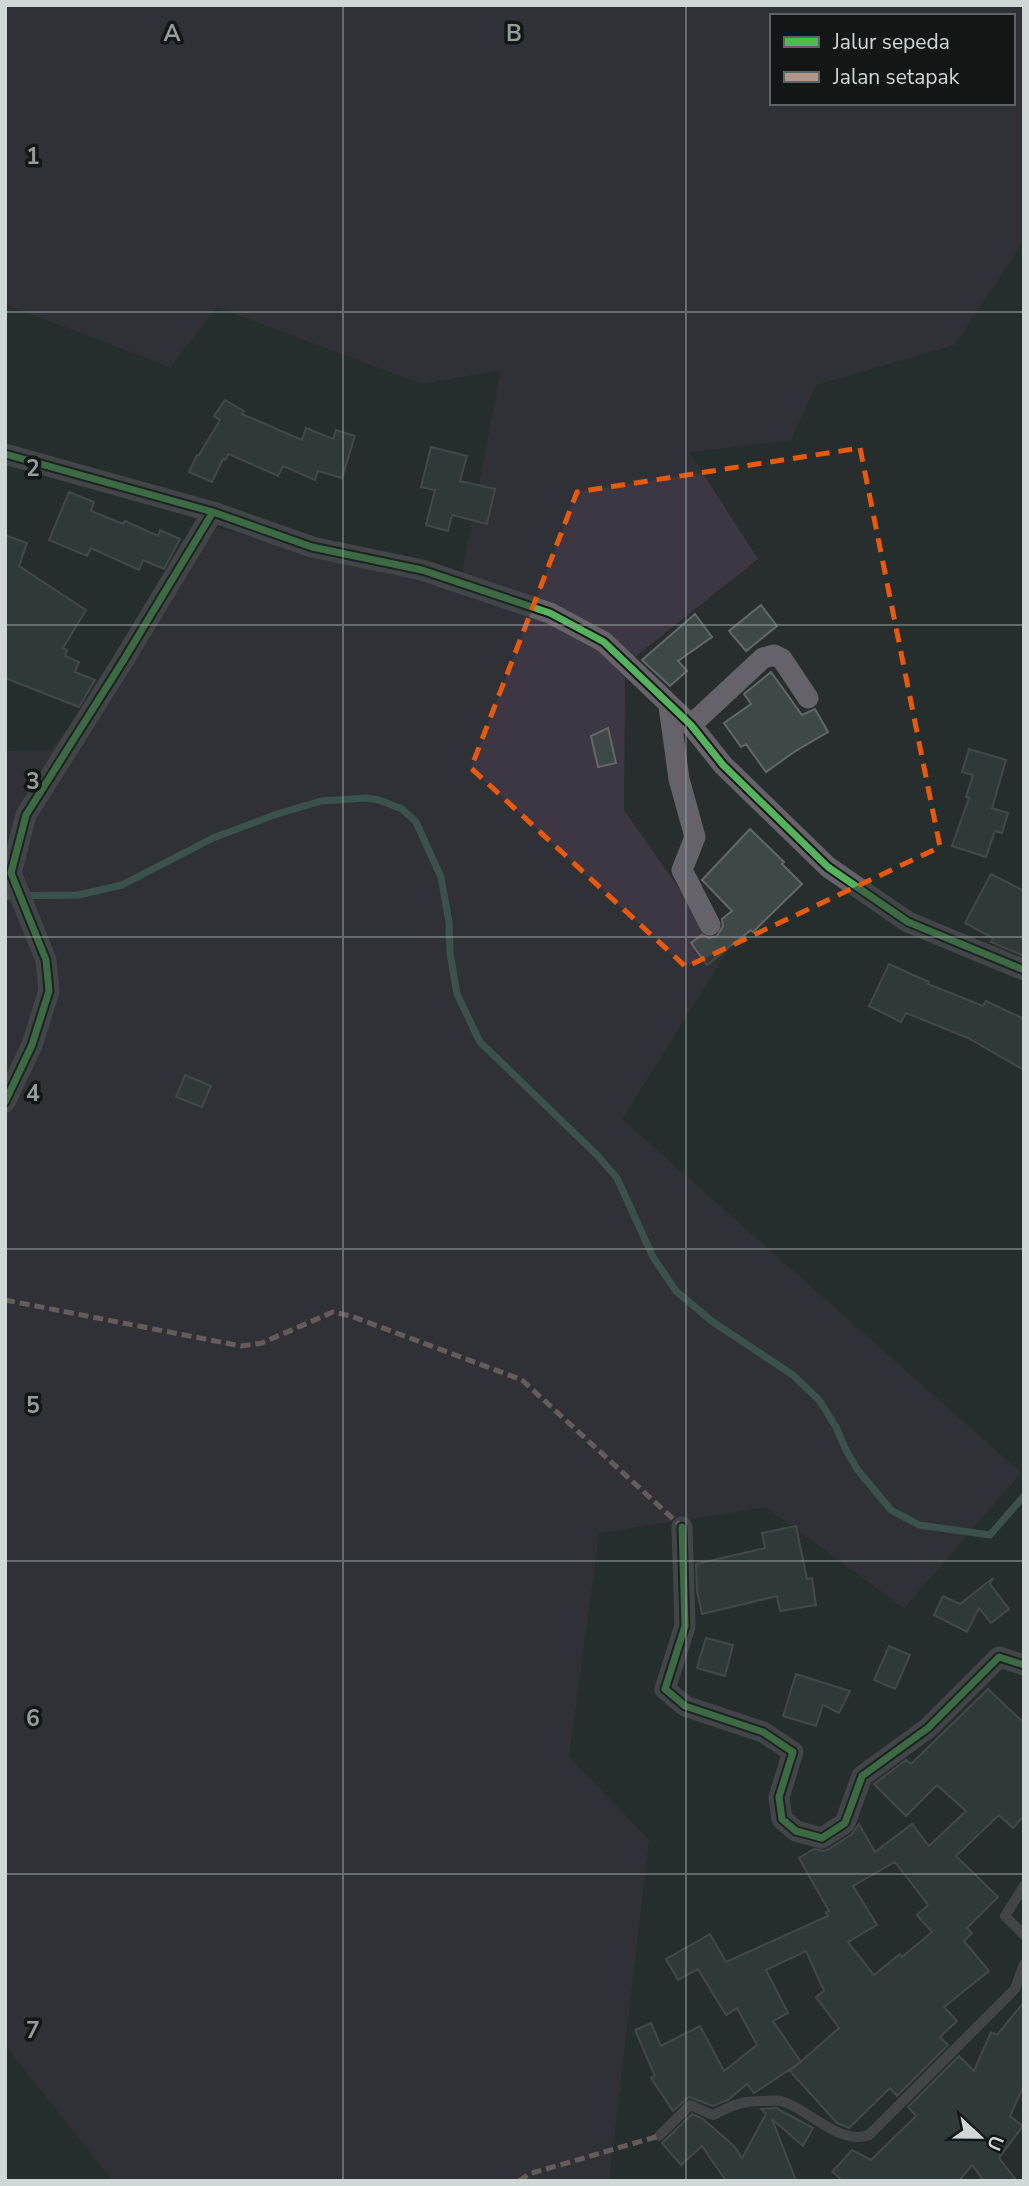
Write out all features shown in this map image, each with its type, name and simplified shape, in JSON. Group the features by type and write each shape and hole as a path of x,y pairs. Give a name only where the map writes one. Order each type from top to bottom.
{"street":[{"path":"5,454 213,512 312,547 422,570 550,613 604,642 691,726 723,765 828,867 908,922 1024,970"},
{"path":"5,1102 32,1045 49,991 46,960 11,873 26,815 213,512"},
{"path":"691,726 763,658 774,655 782,659 808,698"},
{"path":"669,706 679,779 695,837 682,870 710,925"},
{"path":"682,1527 685,1626 665,1689 685,1706 762,1732 793,1752 779,1797 782,1819 796,1831 822,1838 845,1824 862,1776 928,1728 999,1657 1024,1665"}],"lane":[{"path":"1024,1886 1005,1916 1024,1936"},
{"path":"659,2136 690,2105 713,2115 740,2102 763,2101 781,2101 846,2135 860,2138 869,2135 1015,1989 1024,1964"}],"highlighted area":[{"path":"860,448 940,847 686,967 471,768 577,492"}],"shaded area":[{"path":"5,5 1024,5 1024,240 954,345 816,385 791,440 689,452 758,559 625,665 624,810 725,954 622,1119 1021,1473 904,1608 766,1507 599,1533 569,1757 649,1840 609,2181 113,2181 5,2045 5,751 51,750 217,528 460,584 501,370 422,384 217,307 170,367 5,304"}],"building":[{"path":"225,400 244,411 242,414 302,440 306,428 333,439 336,430 355,436 342,478 318,471 315,480 283,466 278,476 229,454 223,459 212,482 189,472 220,420 214,416"},
{"path":"431,447 467,456 460,481 495,489 487,524 452,515 448,531 426,525 435,490 421,487"},
{"path":"69,492 94,502 91,511 123,524 125,521 158,536 160,530 180,539 164,569 143,560 139,570 91,548 87,556 49,540"},
{"path":"5,535 27,543 19,566 86,610 63,648 67,650 65,656 79,662 75,672 95,680 79,707 5,678"},
{"path":"761,605 777,626 746,651 729,631"},
{"path":"695,614 712,637 678,661 687,671 670,686 642,660"},
{"path":"771,672 802,715 815,709 828,732 766,772 746,744 741,747 724,723 751,704 744,694"},
{"path":"608,728 616,763 598,767 591,736"},
{"path":"969,749 1006,760 992,808 1008,813 1002,833 995,831 986,857 952,846 969,798 966,797 973,775 962,772"},
{"path":"750,829 802,884 753,932 751,930 707,965 691,943 702,935 709,938 717,936 723,926 722,919 732,911 702,880"},
{"path":"991,874 1024,891 1024,956 991,942 993,938 965,923"},
{"path":"889,964 929,982 928,984 983,1006 986,1001 1024,1019 1024,1070 968,1038 906,1013 901,1022 869,1006"},
{"path":"185,1075 211,1086 202,1107 176,1097"},
{"path":"796,1526 807,1579 812,1578 816,1605 780,1611 777,1596 702,1614 697,1591 696,1564 765,1548 762,1533"},
{"path":"993,1578 990,1584 1009,1609 991,1623 979,1608 967,1632 934,1615 943,1596 960,1604"},
{"path":"706,1638 733,1645 725,1676 697,1668"},
{"path":"889,1646 910,1655 895,1689 874,1680"},
{"path":"796,1674 850,1691 839,1713 823,1705 816,1726 783,1716"},
{"path":"988,1689 1024,1723 1024,1816 1013,1828 999,1815 956,1856 998,1897 967,1928 972,1933 964,1941 989,1971 944,2007 957,2021 940,2037 948,2045 897,2096 890,2088 849,2128 837,2123 790,2071 798,2064 754,2093 747,2084 728,2100 713,2106 689,2097 673,2111 651,2078 655,2076 635,2030 651,2023 661,2046 700,2026 724,2071 757,2045 737,2008 726,2015 698,1969 678,1980 666,1959 710,1934 726,1962 828,1916 826,1912 829,1911 799,1858 814,1849 829,1849 852,1834 859,1824 875,1852 912,1824 929,1846 966,1811 937,1785 906,1816 874,1784 906,1760 911,1764","holes":["895,1862 928,1905 917,1915 932,1932 902,1957 900,1954 874,1975 848,1942 877,1925 853,1886","806,1951 824,1991 816,1997 839,2028 801,2062 773,2021 788,2013 766,1970"]},
{"path":"1024,2002 1024,2085 1010,2116 1023,2126 999,2158 1017,2181 984,2181 972,2165 959,2181 843,2181 832,2172 852,2150 871,2160 916,2116 908,2107 959,2056 974,2071 991,2032 997,2035"},
{"path":"776,2108 813,2128 803,2146 772,2119 796,2181 726,2181 702,2146 681,2165 662,2143 692,2114 703,2119 734,2146 742,2158 766,2114 761,2109"}],"waterway":[{"path":"5,896 78,895 122,885 213,838 321,801 367,798 402,809 416,822 441,877 457,994 480,1042 597,1155 617,1178 653,1257 676,1291 713,1322 793,1375 819,1400 857,1469 891,1510 919,1525 990,1535 1024,1496"}],"marked path":[{"path":"5,1300 241,1346 262,1343 333,1312 351,1316 522,1380 682,1527"},
{"path":"519,2181 529,2174 659,2136"}],"cycle path":[{"path":"5,454 213,512 312,547 422,570 550,613 604,642 691,725 723,765 828,867 908,922 1024,970"},
{"path":"5,1102 32,1045 49,991 46,960 11,873 26,815 213,512"},
{"path":"682,1527 685,1626 665,1689 685,1706 763,1732 793,1752 779,1797 782,1819 796,1831 822,1838 845,1823 862,1776 928,1728 999,1657 1024,1665"}]}
